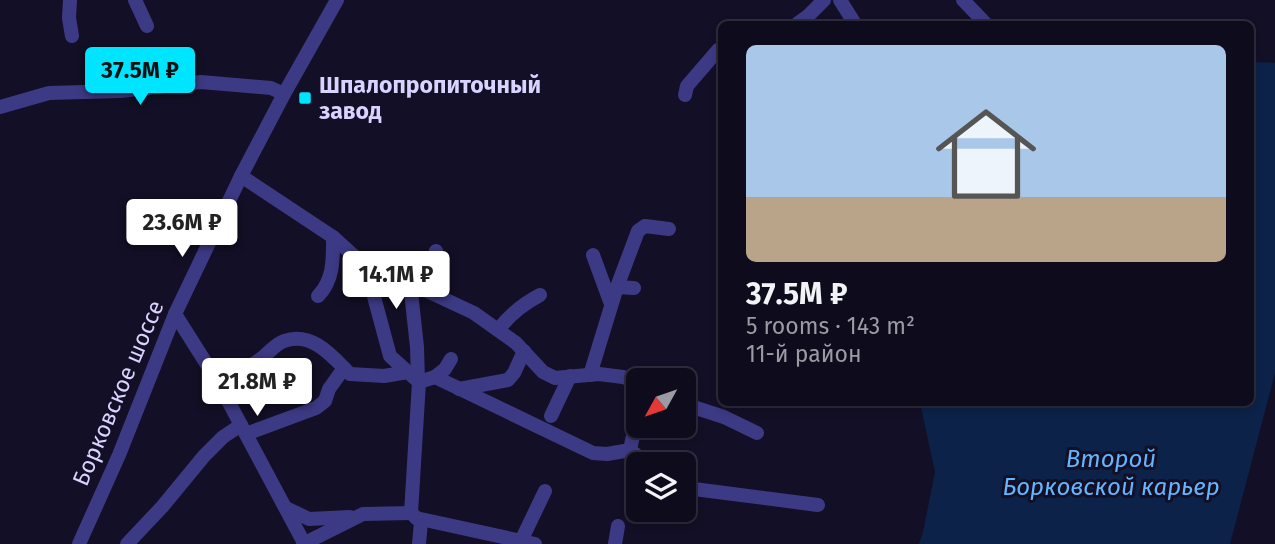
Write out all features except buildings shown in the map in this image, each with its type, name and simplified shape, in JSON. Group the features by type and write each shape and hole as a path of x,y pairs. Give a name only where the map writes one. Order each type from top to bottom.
{"street":[{"path":"70,0 72,36"},
{"path":"135,0 147,26"},
{"name":"Борковское шоссе","path":"79,544 119,454 175,314 241,176 337,0"},
{"path":"323,24 350,0"},
{"path":"801,21 824,0"},
{"path":"840,0 853,21"},
{"path":"963,0 983,21"},
{"path":"685,94 687,86 718,50"},
{"path":"0,107 49,93 120,91 201,82 271,88 284,94"},
{"path":"241,176 333,237 366,267 410,283 474,313 516,343 544,372 555,378 598,374 626,378"},
{"path":"590,375 611,304 638,231 645,226 669,229"},
{"path":"318,296 330,277 333,237"},
{"path":"424,289 434,273 436,251"},
{"path":"593,255 611,304"},
{"path":"366,267 390,356 415,378"},
{"path":"410,283 417,347 414,516 421,522 419,544"},
{"path":"617,287 634,288"},
{"path":"498,330 522,305 540,295"},
{"path":"175,314 218,382 304,543 363,513 414,516 528,543 545,491"},
{"path":"218,382 263,358 271,349 285,341 312,341 334,357 350,374 435,377 593,453 632,452"},
{"path":"459,389 508,380 524,351"},
{"path":"435,377 445,369 451,359"},
{"path":"127,544 223,436 316,408 325,401 329,389 344,368"},
{"path":"551,416 570,376"},
{"path":"696,408 724,417 757,433"},
{"path":"630,450 632,438"},
{"path":"696,489 818,505"},
{"path":"286,508 309,519 358,516"},
{"path":"615,544 618,526"}],"water":[{"name":"Второй Борковской карьер","path":"1254,61 1275,63 1275,373 1230,544 919,544 935,472 921,406 1254,406"}],"place":[{"name":"Шпалопропиточный завод","path":"305,98"}]}
